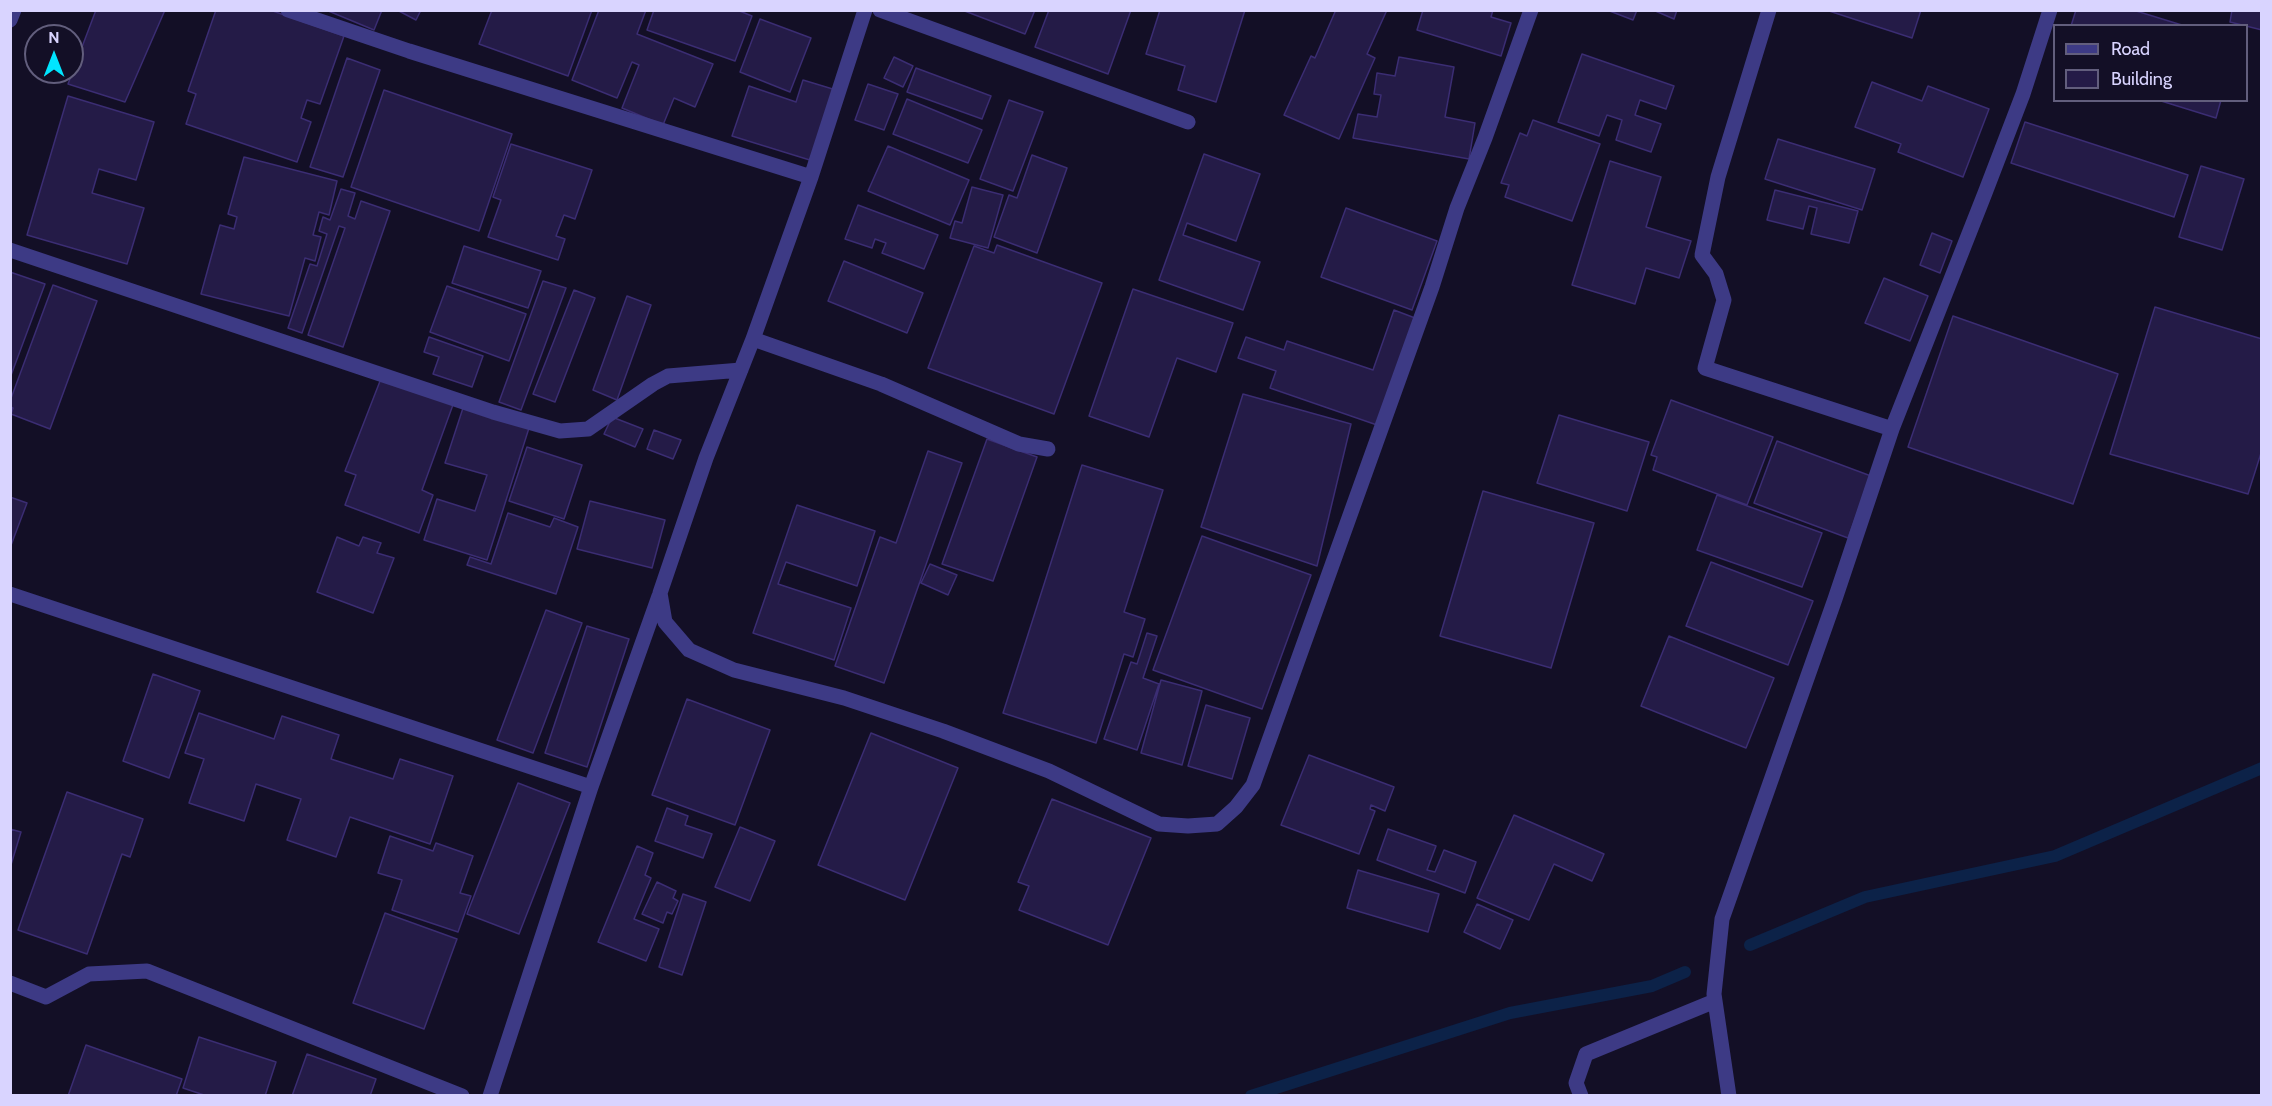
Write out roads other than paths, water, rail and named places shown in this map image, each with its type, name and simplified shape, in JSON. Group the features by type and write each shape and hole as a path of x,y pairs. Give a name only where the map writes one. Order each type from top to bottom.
{"street":[{"path":"10,20 14,10"},
{"path":"288,10 409,51 811,177"},
{"path":"490,1095 591,787 706,458 753,339 811,177 865,10"},
{"path":"880,10 1188,122"},
{"path":"660,593 665,622 689,650 734,670 844,698 943,731 1049,771 1159,824 1188,826 1217,824 1236,807 1253,785 1428,298 1457,208 1531,10"},
{"path":"1769,10 1718,177 1702,255 1716,274 1724,300 1705,368 1892,429"},
{"path":"1729,1095 1715,1001 1722,919 1835,599 1892,429 1994,171 2023,94 2050,10"},
{"path":"10,250 189,308 493,412 560,432 588,429 668,376 741,370"},
{"path":"753,339 881,384 1019,444 1047,449"},
{"path":"10,594 591,787"},
{"path":"10,983 45,997 89,974 147,971 462,1095"},
{"path":"1581,1095 1576,1083 1586,1054 1715,1001"}],"waterway":[{"path":"1750,945 1865,897 2055,856 2262,768"},
{"path":"1251,1096 1510,1013 1652,986 1685,972"}]}
